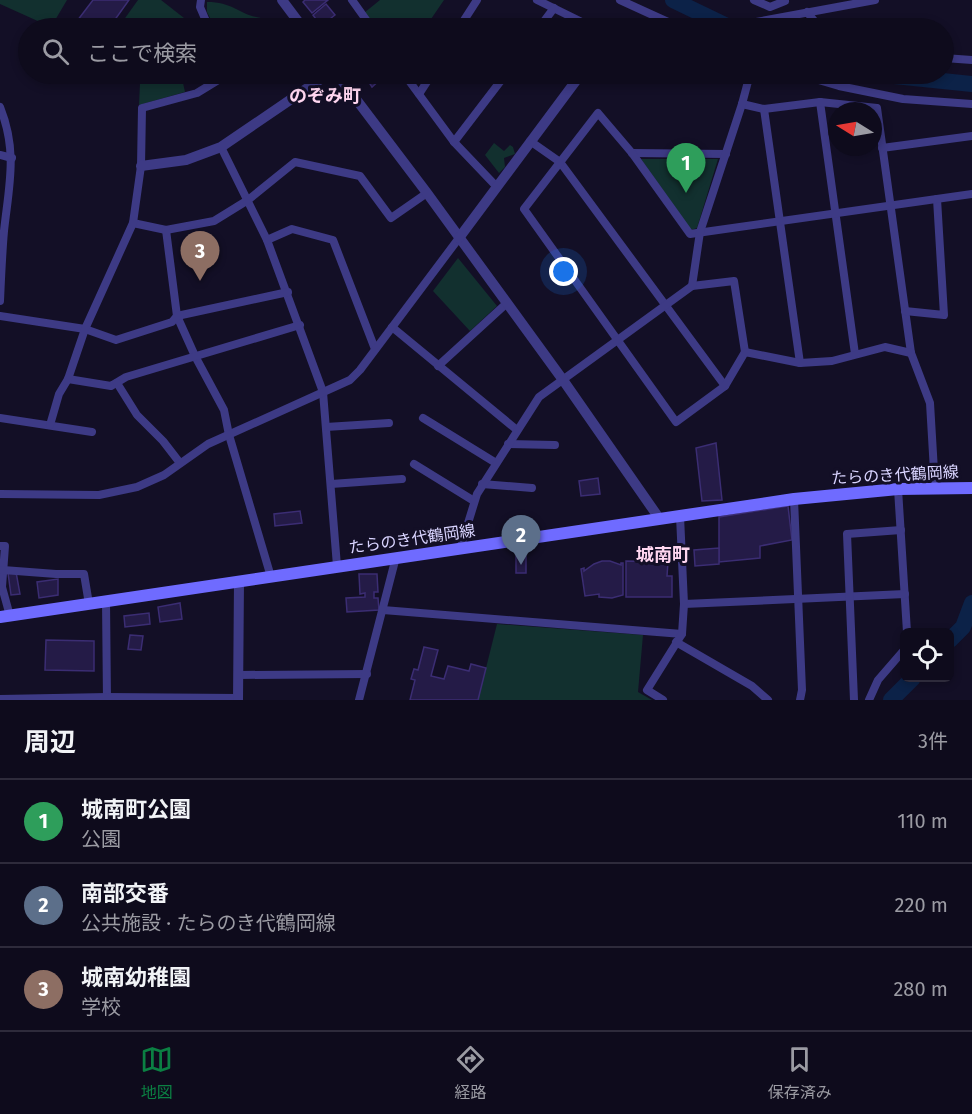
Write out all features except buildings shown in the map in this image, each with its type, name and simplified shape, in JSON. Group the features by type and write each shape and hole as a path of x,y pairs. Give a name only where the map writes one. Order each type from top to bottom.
{"main road":[{"name":"たらのき代鶴岡線","path":"5,617 794,499 898,489 972,488"}],"street":[{"path":"201,0 200,7 205,18"},
{"path":"282,0 296,18"},
{"path":"352,0 365,18"},
{"path":"465,18 477,0"},
{"path":"537,0 574,18"},
{"path":"620,0 659,18"},
{"path":"754,0 770,7 785,1 791,15"},
{"path":"776,18 875,0"},
{"path":"546,18 554,8"},
{"path":"807,12 812,18"},
{"path":"954,59 972,60"},
{"path":"50,425 59,394 68,379 85,329 133,224 141,166 142,108 197,93 212,84"},
{"path":"141,166 186,160 221,147 313,84"},
{"path":"345,84 427,192 659,518"},
{"path":"412,84 454,142 496,186"},
{"path":"419,94 426,84"},
{"path":"454,142 498,84"},
{"path":"0,494 99,495 137,487 164,475 208,444 350,380 360,370 573,84"},
{"path":"692,286 700,232 747,84"},
{"path":"832,84 903,99 972,104"},
{"path":"820,102 855,354"},
{"path":"742,104 764,109 828,103"},
{"path":"0,107 11,142 12,158 3,206 0,301"},
{"path":"764,109 800,363"},
{"path":"460,549 474,501 482,484 538,398 563,380 617,340 666,304 692,286 734,281 745,352 725,386 676,422 617,340 524,209 598,113 632,153 690,234 972,194"},
{"path":"935,488 930,403 911,353 882,148 972,136"},
{"path":"530,141 560,162 725,386"},
{"path":"221,147 267,240 323,392 337,566"},
{"path":"632,153 726,154"},
{"path":"0,155 12,158"},
{"path":"133,224 166,230 214,221 248,200 295,162 360,176 391,218 427,192"},
{"path":"905,311 944,315 937,199"},
{"path":"267,240 292,229 333,240 375,349"},
{"path":"166,230 177,316 224,410 229,435 270,577"},
{"path":"0,316 85,329 116,340 172,322 177,316 288,292"},
{"path":"438,366 507,303"},
{"path":"68,379 111,386 126,377 300,325"},
{"path":"392,327 517,430"},
{"path":"745,352 800,363 832,361 885,347 911,353"},
{"path":"117,383 137,415 163,441 180,463"},
{"path":"0,418 93,432"},
{"path":"423,418 496,463"},
{"path":"326,427 389,423"},
{"path":"508,444 555,445"},
{"path":"414,464 474,501"},
{"path":"330,484 402,479"},
{"path":"482,484 532,488"},
{"path":"898,489 907,628"},
{"path":"794,499 802,690 800,700"},
{"path":"663,700 647,690 682,634 684,604 680,516"},
{"path":"854,700 847,534 901,530"},
{"path":"0,546 5,546 2,587 5,617"},
{"path":"359,700 396,557"},
{"path":"3,570 84,574 89,604"},
{"path":"0,699 238,699 238,582"},
{"path":"684,604 905,594"},
{"path":"106,601 107,698"},
{"path":"383,610 682,634"},
{"path":"676,642 752,686 768,700"},
{"path":"869,700 878,680 900,655"},
{"path":"239,675 367,674"}],"green space":[{"path":"0,0 67,0 56,18 31,18 0,4"},
{"path":"138,0 161,0 184,18 125,18"},
{"path":"380,0 444,0 432,18 369,18 364,13"},
{"path":"207,2 224,4 261,18 210,18 207,12"},
{"path":"140,84 183,84 185,92 139,105"},
{"path":"494,143 504,151 510,145 515,154 504,158 505,167 499,173 485,155"},
{"path":"641,159 718,159 697,228 691,230"},
{"path":"458,258 497,306 470,331 433,291"},
{"path":"497,624 643,635 638,692 652,700 478,700"}],"waterway":[{"path":"673,0 710,18"},
{"path":"954,82 972,84"},
{"path":"954,636 963,627 972,603"},
{"path":"891,700 909,682"}],"place":[{"name":"城南町公園","path":"686,193"},
{"name":"城南幼稚園","path":"200,281"},
{"name":"南部交番","path":"521,565"}],"district":[{"name":"のぞみ町","path":"325,96"},
{"name":"城南町","path":"663,555"}]}
